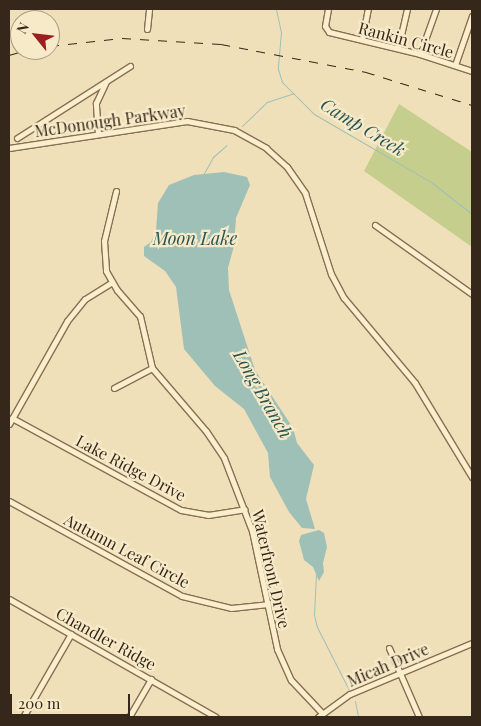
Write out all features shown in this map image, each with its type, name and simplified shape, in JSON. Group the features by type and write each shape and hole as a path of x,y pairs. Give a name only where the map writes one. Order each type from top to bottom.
{"street":[{"path":"148,29 150,9"},
{"name":"Rankin Circle","path":"328,9 325,24 328,31 420,54 472,71"},
{"path":"362,40 368,9"},
{"path":"398,48 407,9"},
{"path":"420,54 436,9"},
{"path":"455,65 472,16"},
{"path":"17,138 130,66"},
{"path":"98,134 96,103 108,80"},
{"name":"McDonough Parkway","path":"9,148 170,122 205,123 243,134 280,160 305,194 340,292 415,383 472,477"},
{"name":"Waterfront Drive","path":"116,191 104,248 106,271 112,282 140,316 152,368 217,445 245,509 283,664 300,692 321,712"},
{"path":"375,225 472,294"},
{"path":"10,421 67,321 86,299 112,282"},
{"path":"114,388 152,368"},
{"name":"Lake Ridge Drive","path":"10,421 181,510 208,515 245,509"},
{"name":"Autumn Leaf Circle","path":"9,501 182,596 231,608 268,604"},
{"name":"Chandler Ridge","path":"9,599 151,678 216,717"},
{"path":"23,717 71,634"},
{"name":"Micah Drive","path":"318,717 321,712 350,694 472,643"},
{"path":"390,648 419,717"},
{"path":"129,717 151,678"}],"green space":[{"path":"399,104 472,152 472,247 364,171"}],"water":[{"name":"Moon Lake","path":"224,172 247,177 250,185 236,218 234,246 228,268 229,290 255,370 293,428 297,443 314,465 306,499 315,529 302,528 289,512 270,477 268,453 244,409 215,386 184,349 176,287 165,271 144,256 144,247 151,242 156,231 158,203 169,185 194,175"},
{"path":"319,530 324,533 327,547 323,563 324,572 319,581 313,567 304,560 299,541 301,535"}],"waterway":[{"name":"Camp Creek","path":"276,9 281,32 278,69 282,82 314,114 431,182 472,214"},
{"name":"Long Branch","path":"242,126 267,102 294,93"},
{"name":"Long Branch","path":"203,175 213,157 227,145"},
{"name":"Long Branch","path":"316,574 314,615 317,627 349,690"},
{"name":"Long Branch","path":"355,701 358,717"}],"railway":[{"path":"60,45 122,38 221,44 366,72 472,105"}]}
